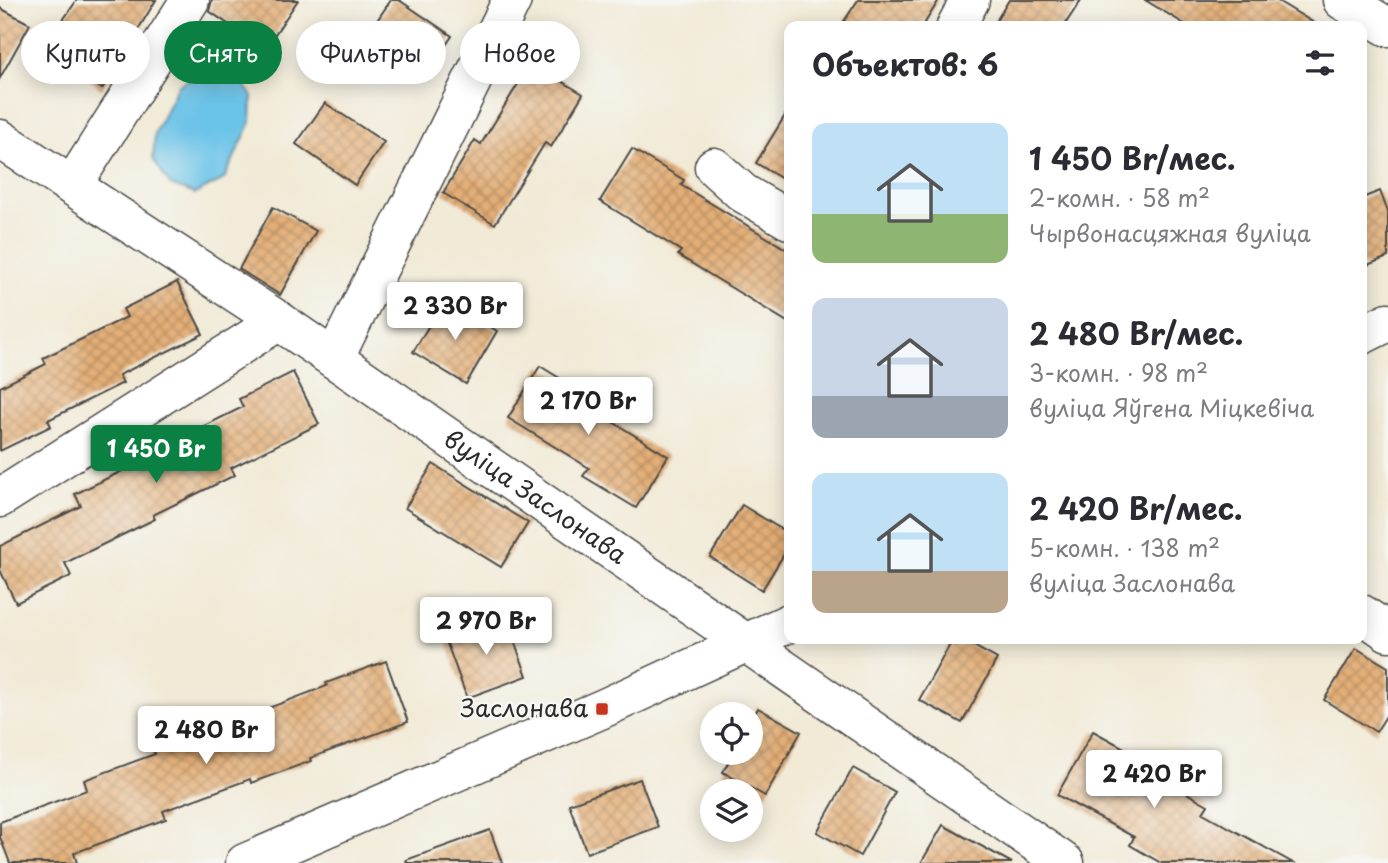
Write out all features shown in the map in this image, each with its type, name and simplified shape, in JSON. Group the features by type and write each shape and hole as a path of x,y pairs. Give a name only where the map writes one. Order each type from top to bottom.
{"street":[{"path":"72,187 190,0"},
{"path":"334,359 512,0"},
{"path":"959,21 971,0"},
{"path":"1342,0 1388,27"},
{"name":"вуліца Заслонава","path":"0,139 279,321 1065,863"},
{"path":"714,167 743,193 784,217"},
{"path":"0,498 279,321"},
{"path":"1367,332 1388,322"},
{"path":"1367,617 1388,632"},
{"path":"248,862 784,626"}],"water":[{"path":"243,84 252,96 251,122 224,179 195,194 170,185 153,159 155,133 178,86"}],"building":[{"path":"77,0 156,0 143,21 62,21"},
{"path":"212,0 298,0 282,24 282,21 224,21 209,11"},
{"path":"391,0 399,0 430,21 377,21"},
{"path":"858,0 939,0 926,21 844,21"},
{"path":"1009,0 1081,0 1067,21 996,21"},
{"path":"1145,0 1276,0 1311,21 1180,21"},
{"path":"0,8 24,21 21,21 21,40 0,78"},
{"path":"446,32 452,36 446,45"},
{"path":"518,84 566,84 583,94 551,147 545,143 495,224 443,193 475,140 481,144"},
{"path":"325,103 384,142 355,185 296,144"},
{"path":"784,117 784,180 756,163"},
{"path":"632,149 684,180 681,185 784,248 784,320 678,255 681,251 600,201"},
{"path":"1380,191 1388,212 1388,257 1367,265 1367,196"},
{"path":"273,207 316,231 280,295 239,269"},
{"path":"177,282 203,334 119,375 123,383 48,420 51,426 0,451 0,387 46,364 43,358 127,317 123,309"},
{"path":"445,299 497,331 466,384 413,352"},
{"path":"540,366 592,398 587,406 668,456 636,508 583,476 589,468 508,418"},
{"path":"293,372 319,424 231,468 235,475 153,515 155,519 65,563 71,576 16,603 0,570 0,546 81,506 75,494 157,454 155,450 243,407 239,399"},
{"path":"433,464 528,523 501,567 405,508"},
{"path":"742,505 784,531 784,554 762,590 710,557"},
{"path":"505,616 527,676 467,698 445,638"},
{"path":"950,644 970,644 997,659 962,723 919,700"},
{"path":"1356,648 1388,667 1388,713 1376,732 1324,700"},
{"path":"386,661 408,722 251,783 250,779 163,811 166,819 74,853 77,863 10,863 0,837 0,822 87,790 84,780 155,754 152,747 212,725 213,729"},
{"path":"763,711 801,732 765,796 763,779 735,779 723,772 727,765 763,765"},
{"path":"1093,731 1135,754 1131,762 1208,805 1203,813 1293,863 1161,863 1130,845 1134,837 1057,795"},
{"path":"853,768 895,792 860,856 817,832"},
{"path":"640,779 658,827 587,853 569,804"},
{"path":"943,825 1012,863 921,863"},
{"path":"490,830 502,863 407,863 406,860"}],"place":[{"name":"Заслонава","path":"602,709"}]}
